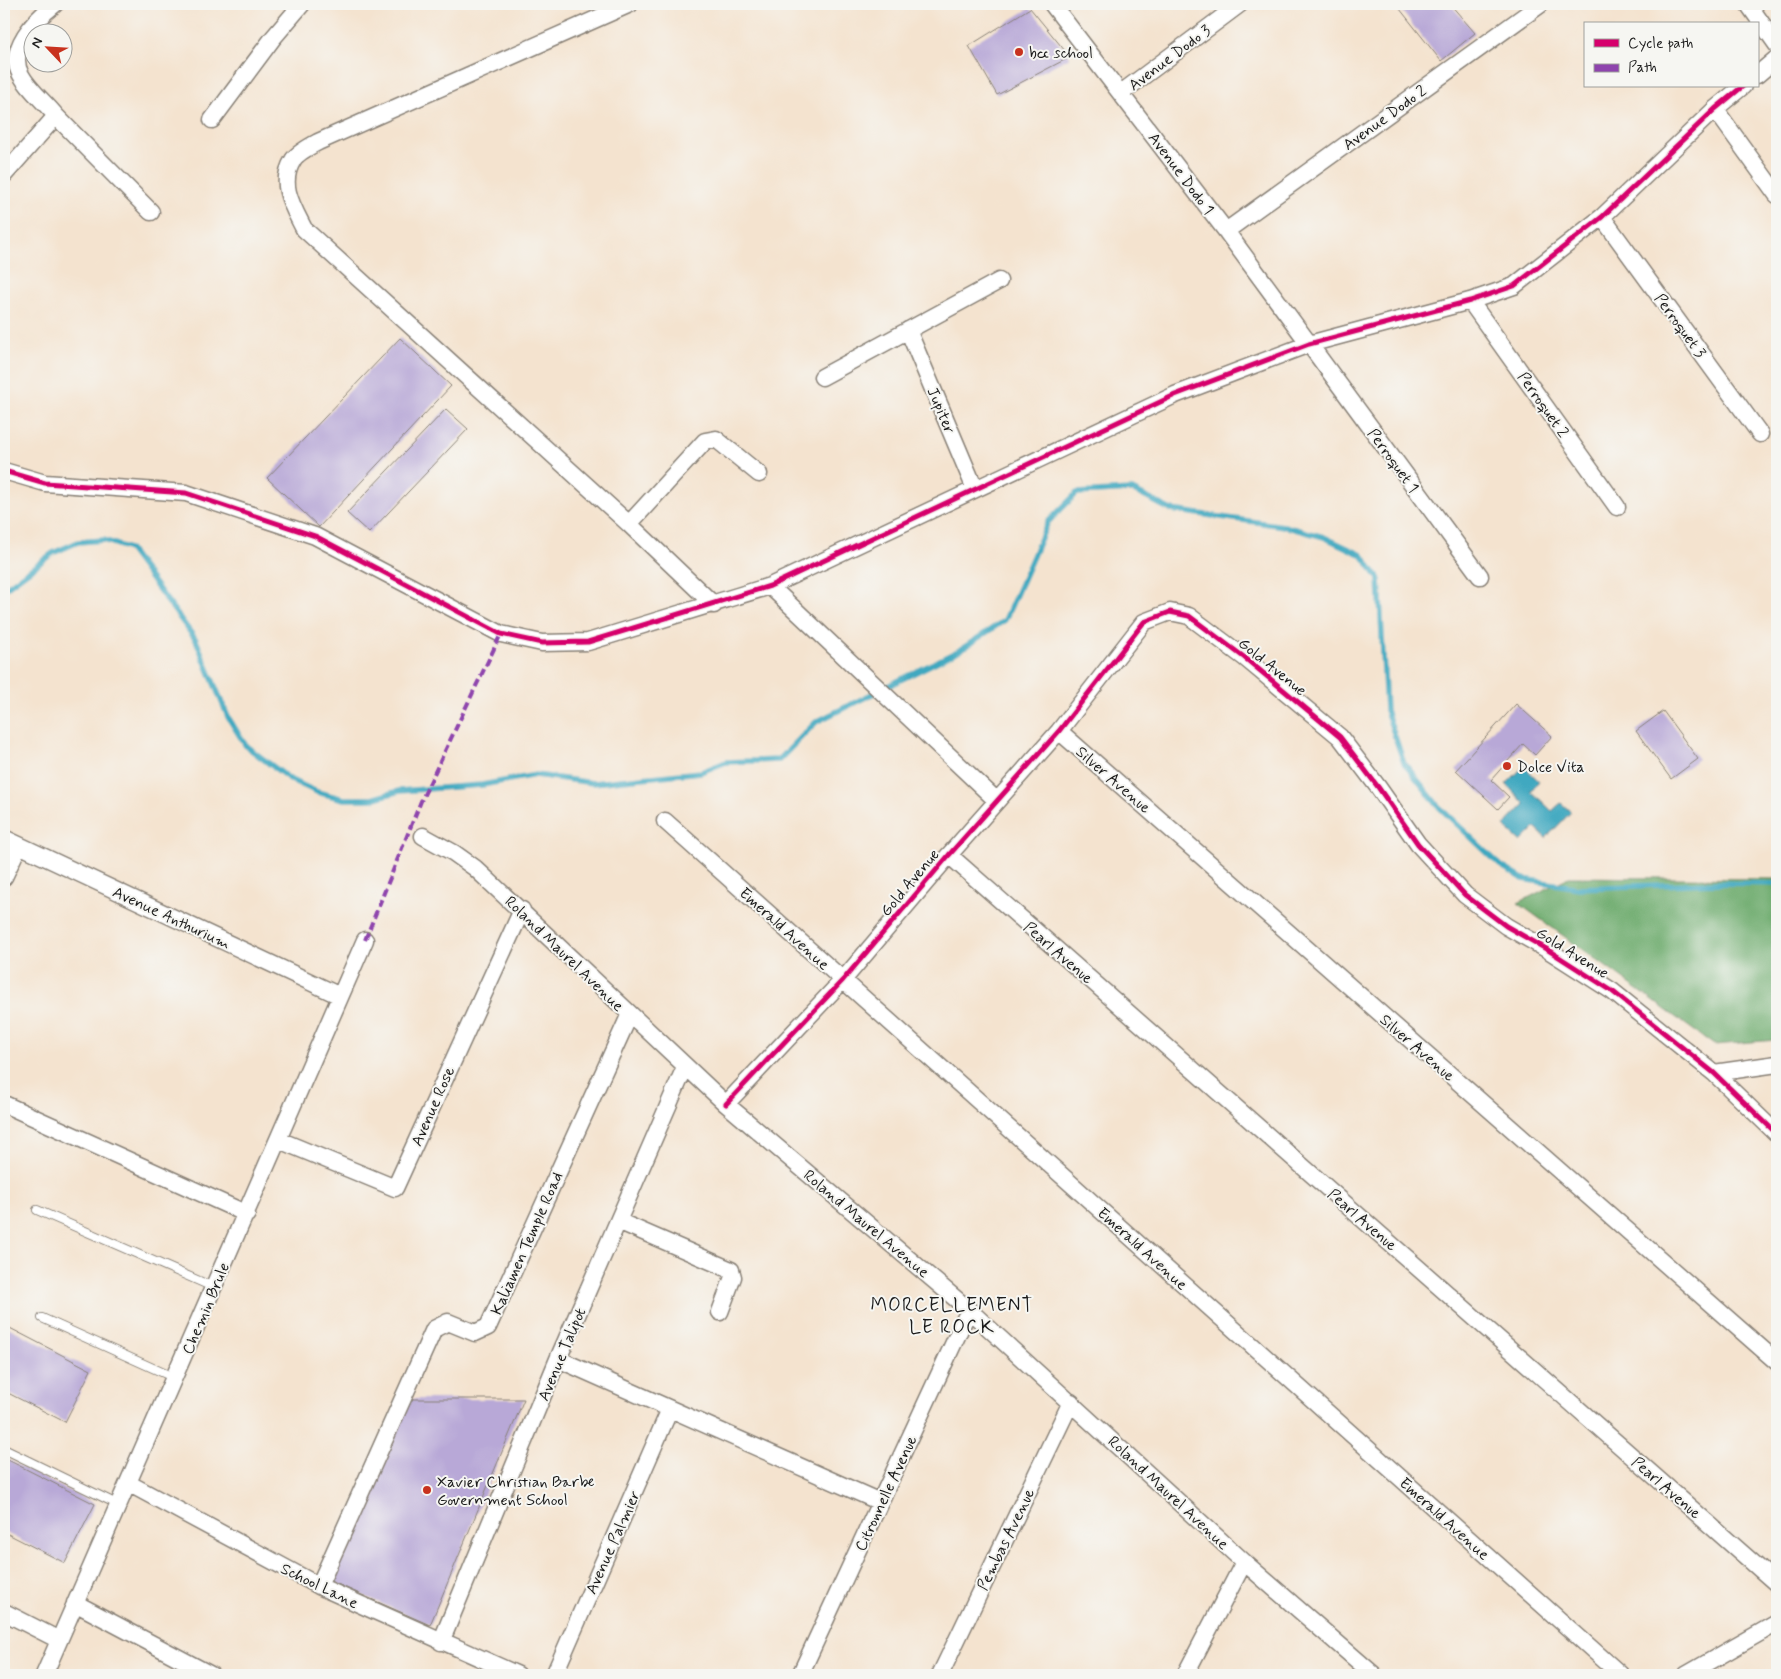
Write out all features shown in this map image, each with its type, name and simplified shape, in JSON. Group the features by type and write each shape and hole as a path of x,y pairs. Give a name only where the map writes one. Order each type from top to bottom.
{"street":[{"path":"212,120 273,38 302,4"},
{"path":"630,4 318,142 293,158 286,180 290,201 304,229 629,524 714,605"},
{"name":"Avenue Dodo 1","path":"1052,4 1226,231 1308,344"},
{"name":"Avenue Dodo 3","path":"1121,93 1240,4"},
{"name":"Avenue Dodo 2","path":"1226,231 1541,4"},
{"path":"1748,4 1777,45"},
{"path":"45,7 21,42 16,59 21,75 56,116 151,212"},
{"path":"1758,73 1777,58"},
{"path":"4,471 45,483 186,493 315,536 501,634 542,643 588,642 714,605 770,586 1175,395 1308,344 1470,301 1514,286 1602,217 1715,109 1741,88"},
{"path":"1715,109 1777,195"},
{"path":"4,173 56,116"},
{"name":"Perroquet 3","path":"1602,217 1760,434"},
{"path":"822,376 999,281"},
{"name":"Perroquet 2","path":"1470,301 1617,507"},
{"name":"Jupiter","path":"908,330 975,489"},
{"name":"Perroquet 1","path":"1308,344 1480,576"},
{"path":"629,524 706,441 716,439 758,474"},
{"path":"770,586 996,800"},
{"name":"Gold Avenue","path":"726,1104 843,980 949,854 1059,731 1144,622 1170,612 1189,616 1245,658 1340,737 1418,844 1465,895 1506,926 1612,991 1714,1073 1777,1134"},
{"name":"Silver Avenue","path":"1059,731 1777,1362"},
{"name":"Emerald Avenue","path":"665,821 1621,1675"},
{"name":"Roland Maurel Avenue","path":"423,836 468,863 522,910 726,1104 970,1310 1244,1562 1374,1675"},
{"path":"4,877 11,841"},
{"name":"Avenue Anthurium","path":"11,841 340,996"},
{"name":"Pearl Avenue","path":"949,854 1777,1584"},
{"name":"Avenue Rose","path":"279,1140 395,1188 522,910"},
{"name":"Chemin Brule","path":"44,1675 365,940"},
{"name":"Kaliamen Temple Road","path":"319,1586 434,1329 448,1322 475,1333 488,1327 630,1014"},
{"path":"1714,1073 1777,1064"},
{"name":"Avenue Talipot","path":"441,1642 558,1359 685,1067"},
{"path":"4,1104 246,1214"},
{"path":"618,1221 731,1270 733,1277 720,1312"},
{"name":"Citronnelle Avenue","path":"800,1675 970,1310"},
{"path":"558,1359 880,1502"},
{"name":"Pembas Avenue","path":"940,1675 1071,1402"},
{"name":"Avenue Palmier","path":"554,1675 670,1409"},
{"name":"School Lane","path":"128,1483 319,1586 518,1675"},
{"path":"1185,1675 1244,1562"},
{"path":"76,1603 210,1675"},
{"path":"4,1612 59,1640"},
{"path":"1686,1675 1777,1623"}],"lane":[{"path":"36,1210 213,1287"},
{"path":"42,1318 175,1378"},
{"path":"4,1449 118,1505"}],"green space":[{"path":"1569,877 1777,879 1777,1040 1714,1045 1518,903"}],"water":[{"path":"1524,766 1539,781 1531,791 1552,811 1561,803 1571,812 1546,838 1535,828 1521,842 1504,826 1525,804 1506,784"}],"building":[{"path":"1396,4 1450,4 1475,33 1441,61"},
{"name":"bcc school","path":"1030,8 1070,57 997,95 969,46"},
{"path":"400,338 451,386 319,527 267,478"},
{"path":"446,409 468,429 369,533 347,513"},
{"path":"1516,704 1552,736 1535,755 1523,744 1491,780 1509,797 1498,809 1456,770"},
{"path":"1663,711 1698,759 1671,779 1636,731"},
{"path":"4,1325 91,1370 65,1422 4,1391"},
{"name":"Xavier Christian Barbe Government School","path":"408,1399 524,1399 430,1625 328,1580"},
{"path":"4,1458 95,1504 65,1563 4,1532"}],"waterway":[{"path":"4,589 53,553 78,542 104,540 129,549 196,640 228,717 246,746 291,780 317,792 344,799 372,799 399,791 482,785 536,775 593,783 701,772 726,762 779,760 816,722 960,650 1005,620 1048,522 1077,493 1132,490 1171,510 1284,526 1324,537 1362,555 1379,579 1386,710 1404,763 1439,807 1500,865 1523,879 1579,888 1716,883 1777,884"}],"marked path":[{"path":"365,940 421,801 501,634"}],"cycle path":[{"path":"4,471 45,483 186,493 315,536 501,634 542,643 588,642 770,586 1175,395 1309,344 1470,301 1514,286 1602,217 1715,109 1741,88"},
{"path":"726,1104 843,980 949,855 1059,731 1144,622 1170,612 1189,616 1245,658 1340,737 1418,844 1465,895 1506,926 1612,991 1714,1073 1777,1134"}],"place":[{"name":"bcc school","path":"1019,52"},
{"name":"Dolce Vita","path":"1507,766"},
{"name":"Xavier Christian Barbe Government School","path":"427,1490"}],"district":[{"name":"MORCELLEMENT LE ROCK","path":"952,1315"}]}
